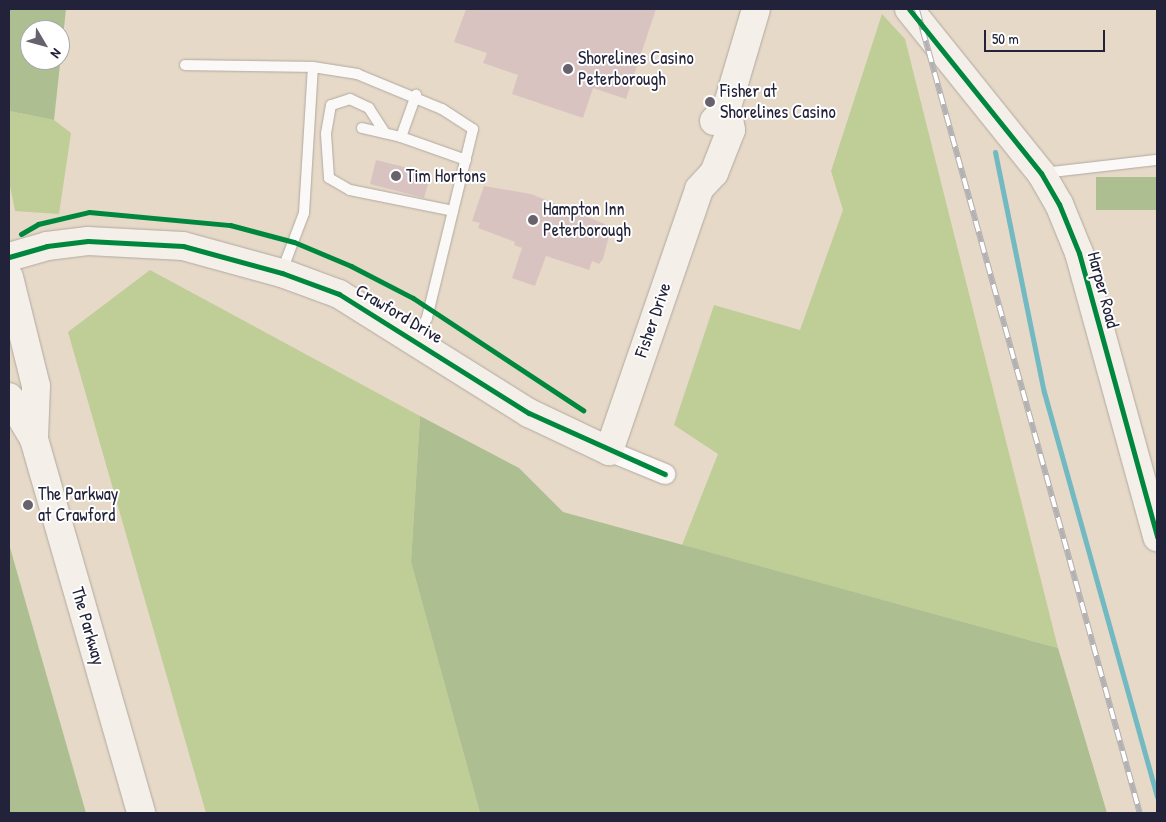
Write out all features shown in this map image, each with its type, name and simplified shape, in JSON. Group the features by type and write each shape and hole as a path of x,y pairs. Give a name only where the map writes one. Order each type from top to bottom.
{"street":[{"name":"Fisher Drive","path":"609,451 699,189 697,169 713,123 727,107 756,9"},
{"name":"Harper Road","path":"909,9 1041,173 1059,204 1079,253 1157,537"},
{"name":"Crawford Drive","path":"9,257 46,246 88,241 183,246 282,273 339,294 416,340 529,413 609,451 666,474"},
{"name":"The Parkway","path":"9,277 36,386 34,439"},
{"name":"The Parkway","path":"9,397 34,439 141,813"}],"lane":[{"path":"185,65 313,67 357,74 416,95 455,115 473,129 427,318 416,340"},
{"path":"282,273 304,213 313,67"},
{"path":"402,137 416,95"},
{"path":"385,133 369,108 350,99 331,105 326,134 329,178 350,190 454,211"},
{"path":"362,128 402,137 466,160"},
{"path":"1041,173 1157,160"}],"green space":[{"path":"9,9 66,9 65,20 20,20 20,70 59,70 54,120 9,111"},
{"path":"882,14 905,39 1058,648 682,545 718,454 674,425 714,305 800,330 843,210 831,171"},
{"path":"9,111 54,120 71,133 59,214 15,211 9,181"},
{"path":"1096,177 1157,177 1157,210 1096,210"},
{"path":"150,270 420,416 411,562 480,813 206,813 68,332"},
{"path":"420,416 519,468 563,512 1058,648 1107,813 480,813 411,562"},
{"path":"9,544 86,813 9,813"}],"building":[{"name":"Shorelines Casino Peterborough","path":"466,9 656,9 626,99 593,88 583,118 512,94 518,75 483,63 487,53 454,42"},
{"name":"Tim Hortons","path":"376,160 421,171 418,181 428,184 424,198 370,184"},
{"path":"484,186 531,194 605,224 611,228 603,259 599,264 592,261 589,270 546,256 535,286 512,278 522,248 514,245 515,242 478,228 480,223 472,221"}],"waterway":[{"path":"995,152 1044,392 1157,797"}],"railway":[{"path":"917,9 1140,813"}],"cycle path":[{"path":"909,9 1041,173 1059,204 1079,253 1157,537"},
{"path":"21,234 38,224 89,212 230,225 294,242 351,266 413,298 583,410"},
{"path":"9,257 47,246 88,241 183,246 282,273 339,294 529,413 665,474"}],"place":[{"name":"Shorelines Casino Peterborough","path":"568,69"},
{"name":"Fisher at Shorelines Casino","path":"710,102"},
{"name":"Tim Hortons","path":"396,176"},
{"name":"Hampton Inn Peterborough","path":"533,220"},
{"name":"The Parkway at Crawford","path":"28,505"}]}
